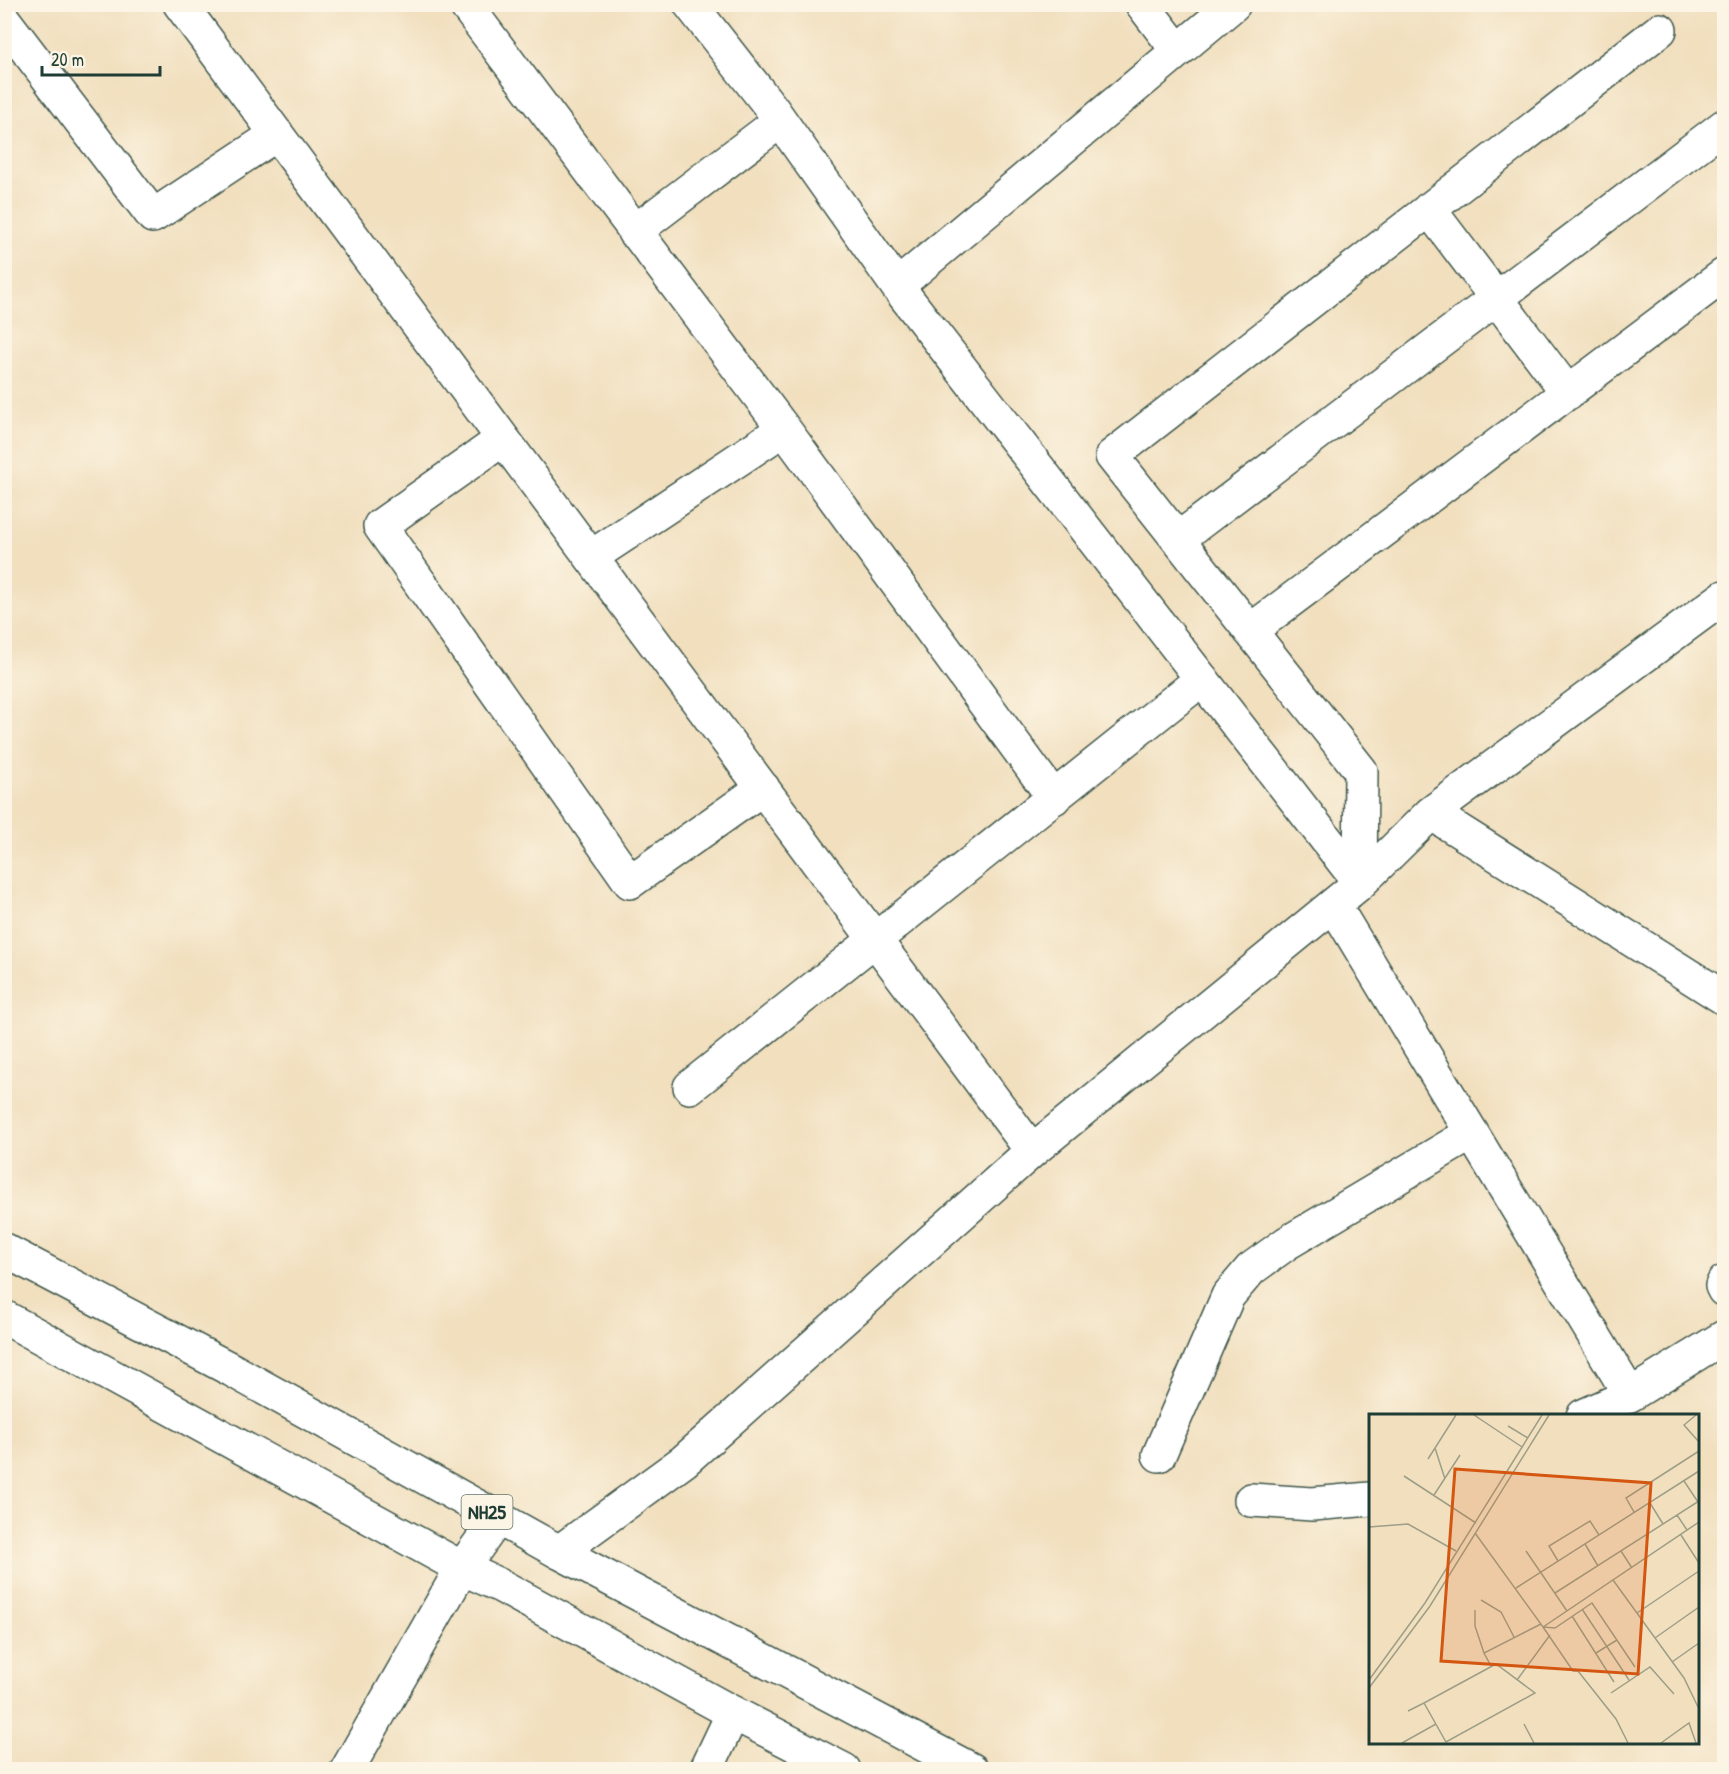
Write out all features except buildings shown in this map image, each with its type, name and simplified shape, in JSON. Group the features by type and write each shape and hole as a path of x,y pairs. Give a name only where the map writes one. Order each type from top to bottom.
{"street":[{"path":"180,4 1032,1151"},
{"path":"465,4 784,429 1054,798"},
{"path":"690,4 780,121 897,286 1360,883"},
{"path":"1142,4 1178,51"},
{"path":"897,286 1234,4"},
{"path":"4,20 153,216 277,134"},
{"path":"1360,883 1360,771 1112,456 1660,30"},
{"path":"634,232 780,121"},
{"path":"1178,539 1725,126"},
{"path":"1430,209 1568,393"},
{"path":"1250,631 1725,275"},
{"path":"591,557 784,429"},
{"path":"503,439 380,526 630,882 763,788"},
{"path":"559,1552 684,1461 1032,1151 1360,883 1431,813 1725,597"},
{"path":"690,1087 1202,679"},
{"path":"1431,813 1725,998"},
{"path":"1334,905 1630,1395"},
{"path":"1159,1455 1228,1296 1251,1269 1287,1243 1472,1132"},
{"name":"NH25","path":"4,1250 232,1370 559,1552 972,1770"},
{"path":"1725,1282 1722,1286 1725,1290"},
{"path":"4,1317 462,1568 501,1586 733,1713 844,1770"},
{"path":"1587,1414 1630,1395 1725,1337"},
{"path":"1251,1500 1312,1504 1369,1499"},
{"path":"347,1770 462,1568 498,1518"},
{"path":"706,1770 733,1713"}]}
